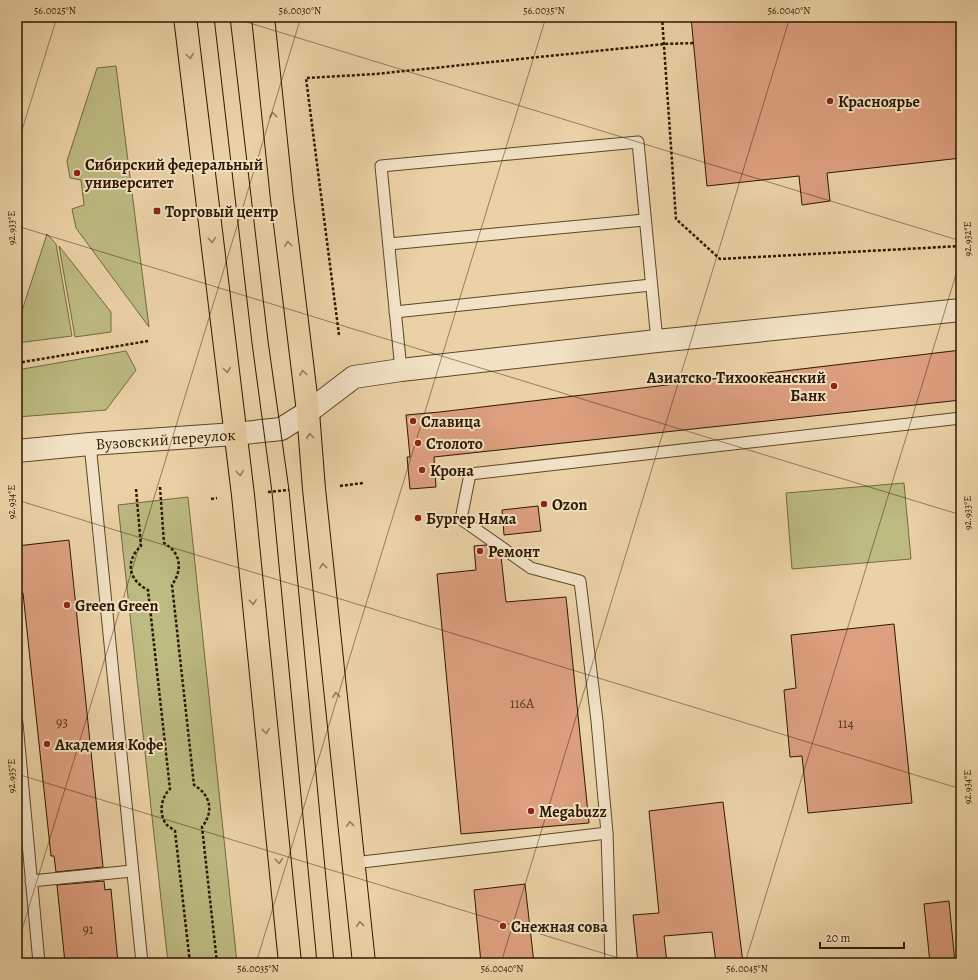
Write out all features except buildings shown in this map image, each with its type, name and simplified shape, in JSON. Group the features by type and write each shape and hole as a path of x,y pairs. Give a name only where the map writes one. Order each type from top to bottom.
{"highway":[{"path":"185,17 242,495 290,963"},
{"path":"263,17 282,199 308,412 314,489 364,963"}],"street":[{"name":"Вузовский переулок","path":"17,451 281,429 308,412 354,377 401,370 657,341 961,310"}],"lane":[{"path":"401,370 381,166 638,142 644,220 657,341"},
{"path":"389,244 644,220"},
{"path":"395,312 651,285"},
{"path":"611,963 607,833 597,721 580,580 531,568 461,519 470,474 961,418"},
{"path":"90,444 142,963"},
{"path":"17,723 39,963"},
{"path":"354,863 607,833"},
{"path":"31,882 132,871"}],"path":[{"path":"662,17 676,220 720,259 961,246"},
{"path":"339,335 306,78 376,74 664,44 694,43"},
{"path":"17,363 148,341"},
{"path":"160,487 164,543 171,547 176,554 180,570 172,585 194,785 201,789 206,796 210,812 202,827 218,963"},
{"path":"136,489 141,546 131,558 130,568 135,581 140,586 148,590 170,789 163,798 161,813 167,825 175,831 190,963"}],"shaded area":[{"path":"116,66 149,327 76,228 72,209 84,205 81,180 70,178 67,161 97,68"},
{"path":"47,234 56,244 72,336 17,343 17,326"},
{"path":"59,246 111,312 111,332 75,337"},
{"path":"126,351 136,370 106,410 17,417 17,370"},
{"path":"904,483 911,559 792,569 786,493"},
{"path":"188,497 237,963 168,963 118,505"}],"tram line":[{"path":"214,17 252,343 272,492 317,963"},
{"path":"230,17 268,341 289,490 334,963"}],"place":[{"name":"Красноярье","path":"830,101"},
{"name":"Сибирский федеральный университет","path":"77,173"},
{"name":"Торговый центр","path":"157,211"},
{"name":"Азиатско-Тихоокеанский Банк","path":"834,386"},
{"name":"Славица","path":"413,421"},
{"name":"Столото","path":"418,443"},
{"name":"Крона","path":"422,470"},
{"name":"Ozon","path":"544,504"},
{"name":"Бургер Няма","path":"418,518"},
{"name":"Ремонт","path":"480,551"},
{"name":"Green Green","path":"67,605"},
{"name":"Академия Кофе","path":"47,744"},
{"name":"Megabuzz","path":"531,811"},
{"name":"Снежная сова","path":"503,926"}]}
